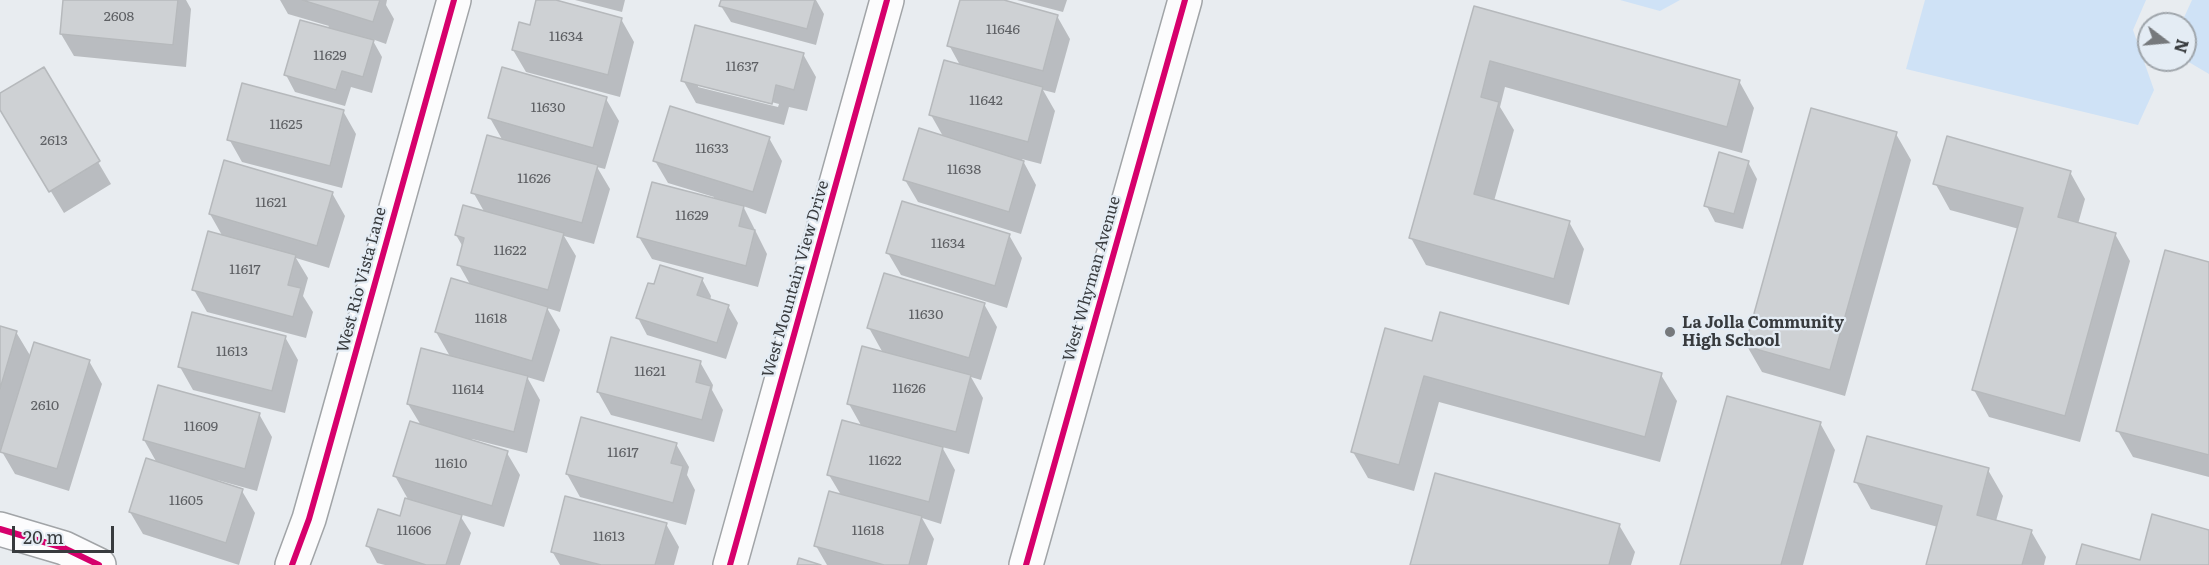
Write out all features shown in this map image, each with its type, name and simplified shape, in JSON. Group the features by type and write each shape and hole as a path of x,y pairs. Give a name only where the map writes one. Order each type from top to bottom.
{"street":[{"name":"West Rio Vista Lane","path":"292,565 309,519 454,0"},
{"name":"West Mountain View Drive","path":"730,565 887,0"},
{"name":"West Whyman Avenue","path":"1026,565 1185,0"},
{"path":"0,529 64,548 99,565"}],"shaded area":[{"path":"1620,0 1680,0 1660,11"},
{"path":"1925,0 2146,0 2141,12 2137,12 2137,21 2133,30 2137,41 2137,72 2148,72 2154,90 2138,125 1906,69"},
{"path":"2192,0 2209,0 2209,74 2197,67 2197,12 2186,12"}],"building":[{"path":"63,0 178,0 173,45 60,34"},
{"path":"302,0 380,0 373,22"},
{"path":"536,0 556,0 622,18 608,75 512,50 519,22 530,25"},
{"path":"721,0 815,0 807,29 719,6"},
{"path":"960,0 1004,0 1058,15 1043,71 947,46"},
{"path":"1474,6 1740,80 1727,127 1490,61 1481,97 1499,102 1474,194 1570,221 1554,279 1409,238"},
{"path":"300,20 374,40 363,77 342,71 336,90 284,75"},
{"path":"695,25 804,53 794,90 776,85 772,104 681,81"},
{"path":"944,60 1043,87 1028,142 929,115"},
{"path":"44,67 100,161 49,192 0,110 0,93"},
{"path":"502,67 607,97 593,148 488,118"},
{"path":"242,83 344,110 330,166 227,140"},
{"path":"670,106 770,137 753,192 653,161"},
{"path":"1811,108 1897,132 1830,370 1745,346"},
{"path":"919,128 1024,161 1009,212 903,180"},
{"path":"487,135 598,165 582,223 471,193"},
{"path":"1947,136 2071,171 2058,217 2116,233 2065,416 1972,390 2023,208 1933,184"},
{"path":"1719,152 1749,161 1734,214 1704,206"},
{"path":"224,160 333,192 317,246 209,214"},
{"path":"652,182 744,206 739,226 755,230 746,266 637,237"},
{"path":"902,201 1010,234 995,286 886,253"},
{"path":"463,205 564,233 548,290 457,265 464,238 455,235"},
{"path":"208,231 296,255 288,285 301,288 293,317 192,290"},
{"path":"2165,250 2209,262 2209,455 2116,431"},
{"path":"660,265 703,278 697,295 729,305 717,343 636,318 648,283 654,284"},
{"path":"884,273 985,303 969,358 867,328"},
{"path":"451,278 548,307 532,361 435,332"},
{"path":"192,312 286,336 272,391 178,367"},
{"path":"1440,312 1662,373 1645,437 1424,376 1399,465 1351,452 1385,328 1432,341"},
{"path":"0,326 17,331 0,389"},
{"path":"611,337 701,361 696,382 711,386 702,420 597,392"},
{"path":"34,342 90,360 57,469 0,452"},
{"path":"862,346 971,375 956,432 847,404"},
{"path":"421,348 528,376 514,432 407,404"},
{"path":"158,385 260,413 245,469 143,440"},
{"path":"1727,396 1821,422 1781,565 1680,565"},
{"path":"581,417 677,443 671,463 683,466 673,503 566,474"},
{"path":"842,420 943,447 929,502 827,475"},
{"path":"410,421 508,451 492,506 393,476"},
{"path":"1867,436 1989,468 1977,515 2032,530 2022,565 1926,565 1942,506 1854,482"},
{"path":"146,458 243,489 226,543 129,512"},
{"path":"1435,473 1620,524 1609,565 1410,565"},
{"path":"829,491 922,516 909,565 884,565 814,546"},
{"path":"565,496 667,523 655,565 601,565 551,552"},
{"path":"405,498 462,515 446,565 426,565 366,546 378,509 400,516"},
{"path":"2152,514 2209,530 2209,565 2076,565 2082,544 2140,560"},
{"path":"799,558 821,565 797,565"}],"cycle path":[{"path":"292,565 309,519 454,0"},
{"path":"730,565 887,0"},
{"path":"1026,565 1185,0"},
{"path":"0,529 64,548 99,565"}],"place":[{"name":"La Jolla Community High School","path":"1670,332"}]}
